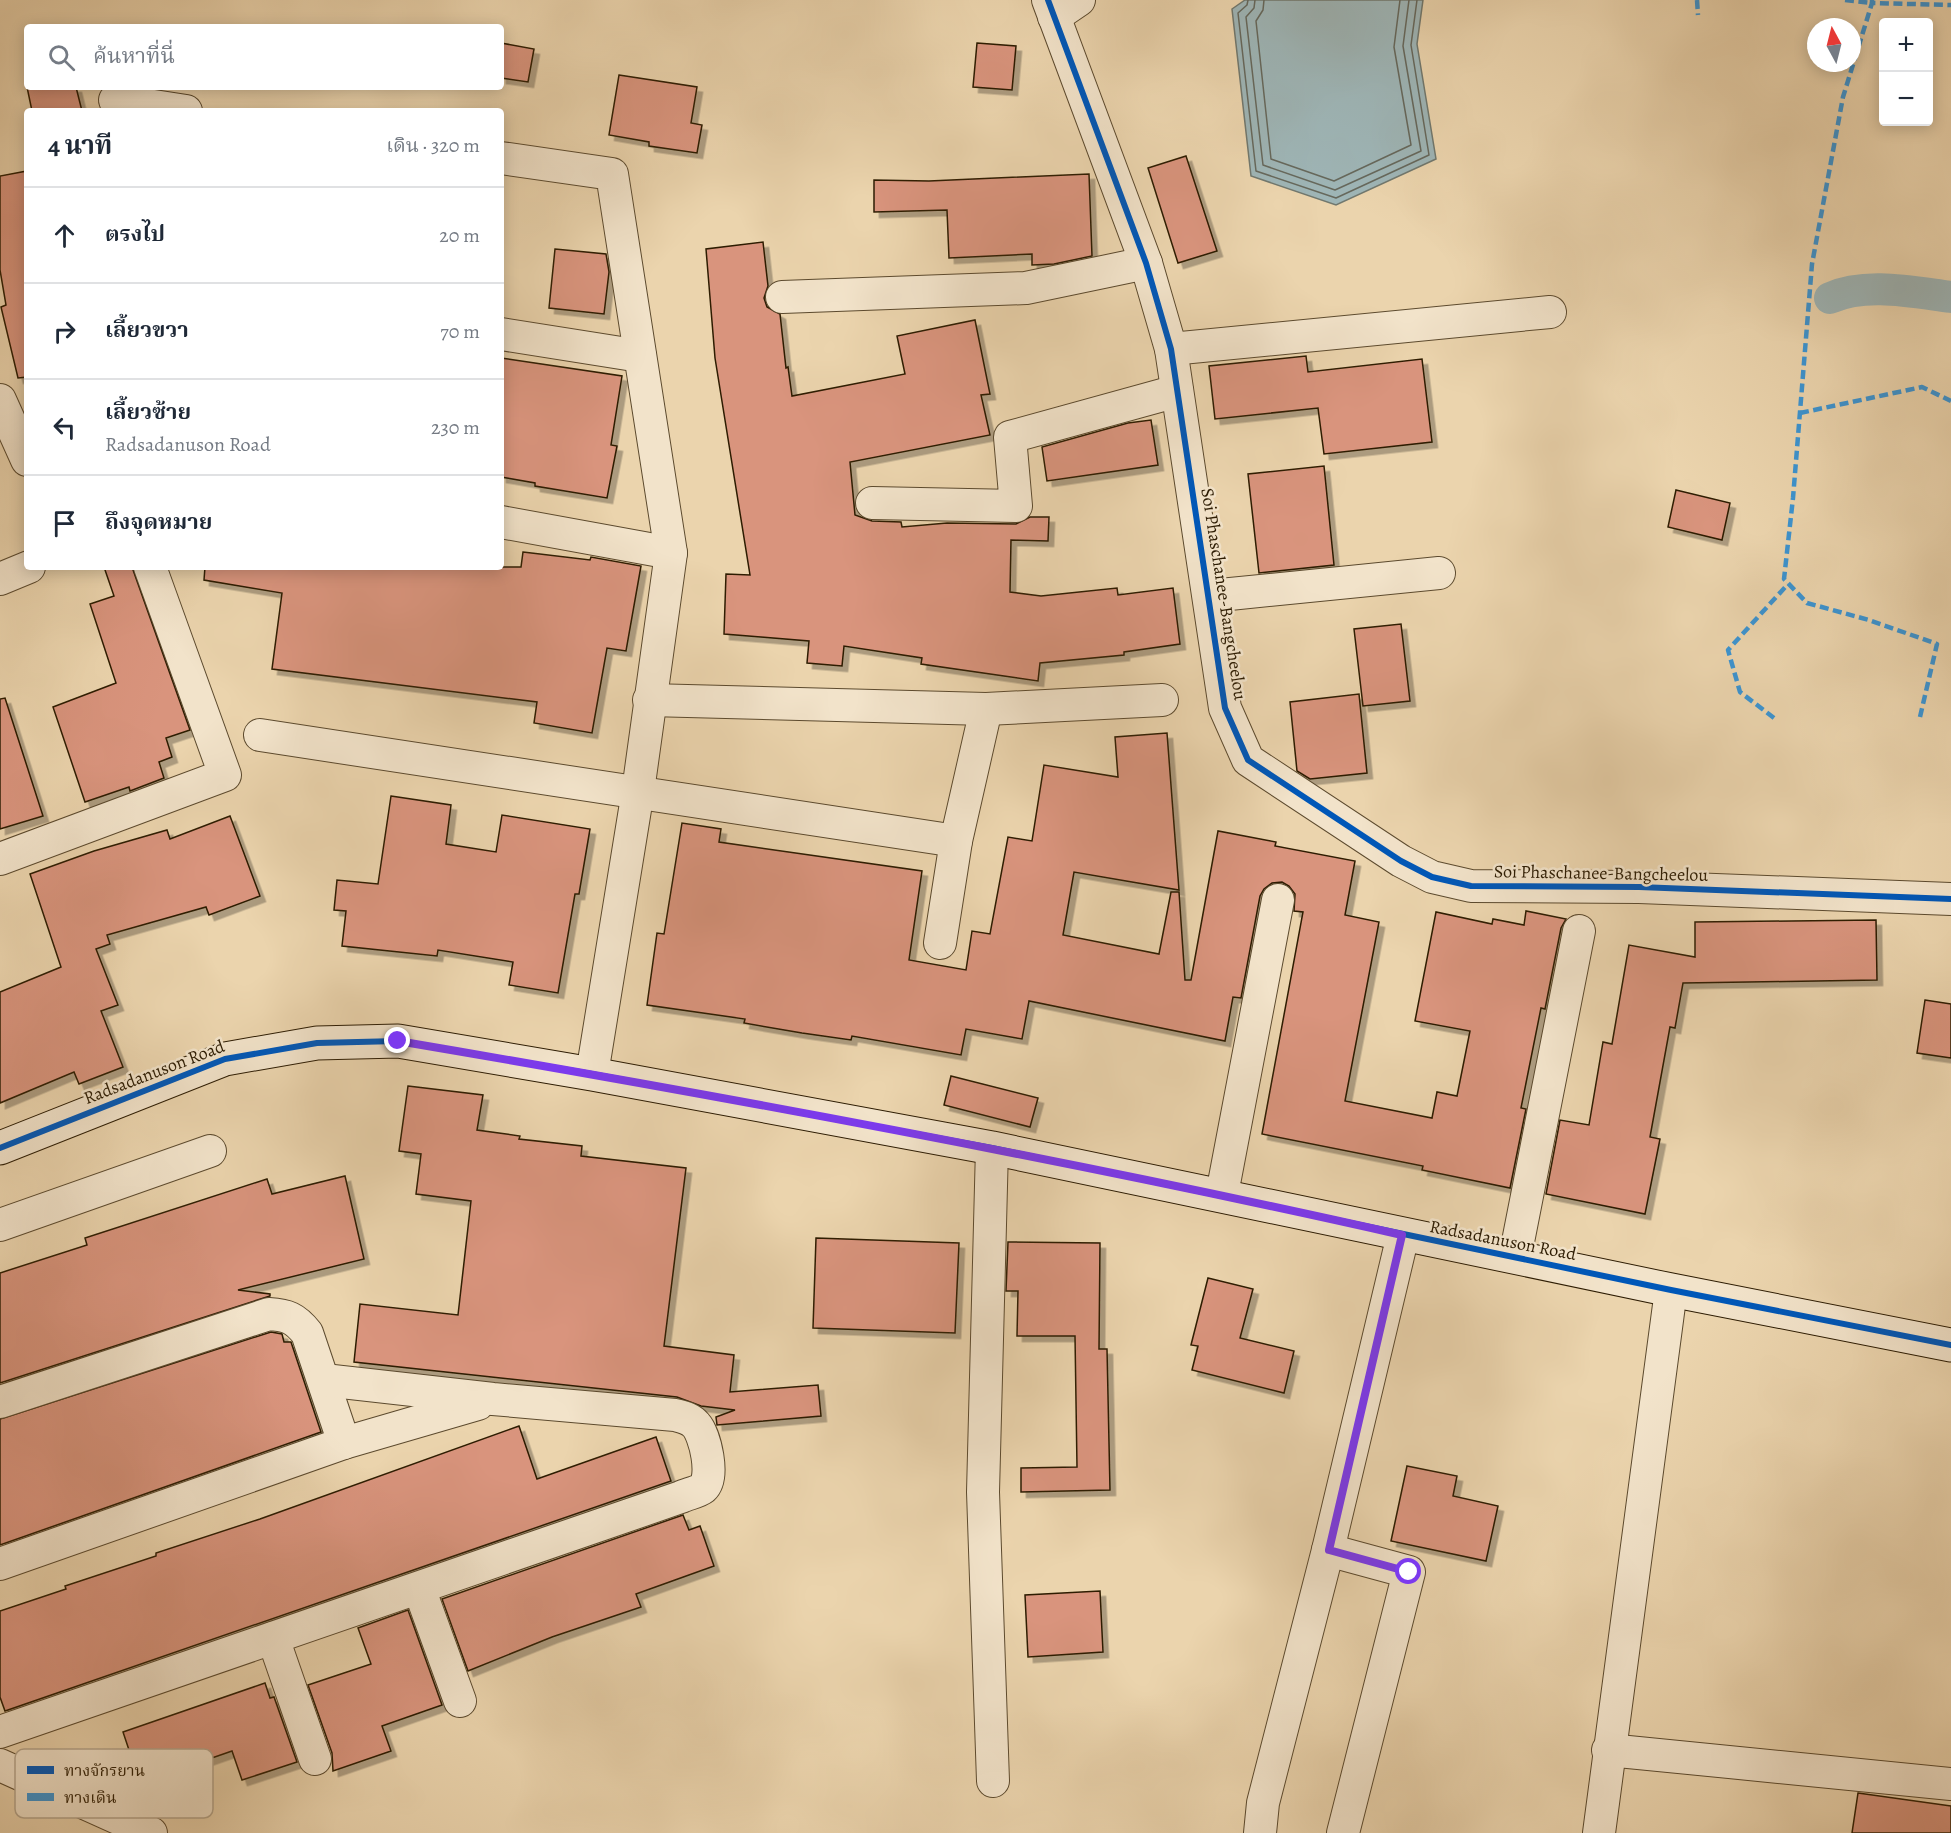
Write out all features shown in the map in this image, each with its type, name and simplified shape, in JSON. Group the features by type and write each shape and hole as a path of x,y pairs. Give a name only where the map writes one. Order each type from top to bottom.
{"street":[{"name":"Soi Phaschanee-Bangcheelou","path":"1060,6 1146,263 1171,349 1210,596 1225,708 1248,760 1401,861 1432,877 1472,886 1639,887 1951,899"},
{"path":"117,108 115,100 167,108"},
{"path":"504,158 612,174 671,553 638,791 592,1074"},
{"path":"782,297 1026,288 1146,263"},
{"path":"1171,349 1550,312"},
{"path":"504,334 640,356"},
{"path":"872,503 1016,506 1010,437 1177,391"},
{"path":"0,400 24,453"},
{"path":"504,523 671,553"},
{"path":"0,579 24,569"},
{"path":"0,859 225,775 151,570"},
{"path":"1210,596 1439,573"},
{"path":"649,700 986,709 1162,700"},
{"path":"940,943 956,841 986,709"},
{"path":"260,735 956,841"},
{"path":"1222,1194 1278,900"},
{"path":"1515,1257 1579,931"},
{"name":"Radsadanuson Road","path":"0,1148 225,1059 316,1043 398,1041 592,1074 992,1148 1222,1194 1402,1235 1951,1345"},
{"path":"992,1148 983,1492 993,1781"},
{"path":"0,1225 210,1151"},
{"path":"1260,1833 1263,1803 1329,1550 1402,1235"},
{"path":"1599,1833 1608,1750 1671,1290"},
{"path":"0,1402 269,1314 288,1316 298,1322 306,1333 344,1443"},
{"path":"0,1732 681,1497 703,1488 709,1476 710,1468 698,1427 690,1419 675,1414 493,1400 324,1380"},
{"path":"0,1564 344,1443 493,1400"},
{"path":"1329,1550 1409,1572 1343,1833"},
{"path":"419,1587 460,1701"},
{"path":"273,1638 315,1759"},
{"path":"1608,1750 1951,1784"},
{"path":"0,1764 15,1771"},
{"path":"118,1818 151,1833"}],"water":[{"path":"1245,0 1423,0 1417,44 1436,159 1336,205 1251,176 1232,9"}],"building":[{"path":"977,43 1016,46 1012,90 973,87"},
{"path":"504,44 534,49 528,82 504,78"},
{"path":"619,75 697,87 691,123 702,125 697,153 649,146 649,142 609,135"},
{"path":"28,90 77,90 81,108 31,108"},
{"path":"1186,156 1217,251 1178,263 1148,168"},
{"path":"24,172 24,377 18,378 1,307 6,305 0,270 0,176"},
{"path":"1089,174 1092,256 1054,264 1032,265 1032,254 949,258 947,210 874,212 874,180 929,181"},
{"path":"763,242 768,286 764,298 767,307 780,314 786,368 788,367 792,396 905,374 897,336 975,320 990,394 981,395 990,435 850,462 855,515 872,521 901,522 902,527 947,523 1016,524 1030,517 1049,517 1048,541 1011,540 1010,592 1041,596 1117,588 1118,595 1173,588 1180,644 1124,652 1124,655 1040,663 1038,681 921,664 922,658 844,646 842,666 807,663 809,641 724,634 726,574 750,575 715,358 706,249"},
{"path":"555,249 606,254 609,272 604,314 549,308"},
{"path":"1306,356 1308,372 1422,359 1432,442 1324,454 1318,408 1215,419 1209,366"},
{"path":"504,358 622,376 611,445 617,446 607,498 535,486 535,483 504,478"},
{"path":"1151,420 1158,465 1047,481 1042,447 1128,423"},
{"path":"1324,466 1334,565 1259,573 1248,474"},
{"path":"1676,490 1730,503 1722,540 1668,527"},
{"path":"523,552 590,560 591,557 641,566 626,651 607,648 592,733 534,723 537,702 272,669 282,593 204,580 205,570 504,570 504,567 521,567"},
{"path":"105,570 133,570 190,730 166,738 172,757 159,762 164,778 130,791 129,787 85,802 53,707 116,683 90,604 114,596"},
{"path":"1401,624 1410,701 1363,706 1354,629"},
{"path":"1359,694 1367,773 1310,779 1297,771 1290,702"},
{"path":"5,698 43,816 0,829 0,699"},
{"path":"1167,733 1179,890 1074,872 1063,935 1159,954 1171,892 1179,892 1185,980 1191,980 1218,831 1276,842 1275,846 1355,861 1345,915 1379,922 1345,1101 1432,1118 1437,1092 1457,1096 1470,1031 1415,1021 1436,912 1492,924 1493,919 1524,925 1526,911 1566,919 1561,928 1545,1009 1541,1008 1521,1108 1526,1109 1510,1188 1422,1170 1423,1166 1262,1134 1303,912 1294,911 1295,894 1289,886 1282,882 1272,883 1264,889 1260,896 1241,998 1233,997 1225,1041 1029,1001 1022,1039 966,1029 961,1055 852,1036 851,1040 802,1033 744,1023 745,1019 647,1005 657,933 664,934 682,823 721,829 719,842 922,871 909,960 966,970 972,931 990,934 1008,837 1032,841 1044,765 1118,777 1115,737"},
{"path":"391,796 451,805 446,844 496,852 502,815 590,829 579,894 575,894 558,993 509,985 513,962 438,950 437,956 342,946 346,911 334,910 337,880 378,884"},
{"path":"230,816 260,896 209,915 206,907 107,935 110,944 96,949 118,1005 101,1011 123,1067 79,1084 74,1072 0,1103 0,992 61,967 30,874 94,851 167,830 170,839"},
{"path":"1876,920 1877,980 1683,983 1675,1028 1670,1027 1650,1137 1660,1139 1645,1214 1546,1194 1560,1120 1589,1125 1603,1042 1612,1044 1629,945 1695,957 1695,922"},
{"path":"1925,1000 1951,1004 1951,1058 1917,1053"},
{"path":"951,1076 1038,1098 1030,1127 944,1105"},
{"path":"408,1086 483,1095 477,1130 520,1136 519,1139 582,1146 581,1156 686,1168 664,1346 734,1355 730,1392 818,1385 821,1416 717,1425 716,1417 735,1410 701,1406 677,1397 354,1362 360,1304 458,1315 471,1201 416,1194 421,1154 399,1151"},
{"path":"345,1176 364,1259 238,1290 270,1294 270,1296 0,1383 0,1273 87,1245 85,1238 267,1179 272,1194"},
{"path":"816,1238 959,1243 955,1333 813,1328"},
{"path":"1008,1242 1100,1243 1099,1349 1107,1349 1110,1490 1021,1492 1021,1468 1077,1467 1075,1336 1017,1336 1018,1291 1006,1291"},
{"path":"1208,1278 1253,1289 1240,1338 1294,1351 1284,1393 1192,1370 1198,1346 1191,1345"},
{"path":"271,1332 282,1334 284,1342 291,1342 321,1432 0,1545 0,1419"},
{"path":"519,1426 537,1479 656,1437 671,1481 5,1711 0,1697 0,1611 66,1589 65,1586 156,1556 156,1553 260,1519"},
{"path":"1407,1466 1457,1476 1453,1496 1498,1506 1486,1561 1391,1541"},
{"path":"683,1515 689,1530 700,1526 714,1566 636,1594 641,1607 552,1637 468,1671 442,1599"},
{"path":"1100,1591 1103,1652 1028,1657 1025,1595"},
{"path":"408,1610 442,1705 382,1726 391,1751 333,1771 332,1753 308,1685 371,1664 358,1628"},
{"path":"265,1683 270,1698 274,1697 297,1762 242,1780 232,1751 213,1758 213,1749 129,1749 123,1732"},
{"path":"1858,1793 1951,1806 1951,1833 1852,1833"}],"waterway":[{"path":"1830,298 1844,293 1874,289 1951,297"}],"marked path":[{"path":"1697,0 1698,15"},
{"path":"1845,0 1872,3 1872,0"},
{"path":"1920,717 1937,644 1869,620 1807,603 1784,579 1812,264 1843,97 1872,3 1951,5"},
{"path":"1800,413 1922,387 1951,401"},
{"path":"1774,718 1740,692 1728,650 1788,584"}],"cycle path":[{"path":"1048,0 1146,263 1171,349 1225,708 1248,760 1401,861 1432,877 1471,886 1639,887 1951,899"},
{"path":"0,1148 225,1059 317,1043 398,1041 592,1074 992,1148 1671,1290 1951,1345"}],"route":[{"path":"398,1041 592,1074 992,1148 1222,1194 1402,1235 1329,1550 1409,1572"}]}
